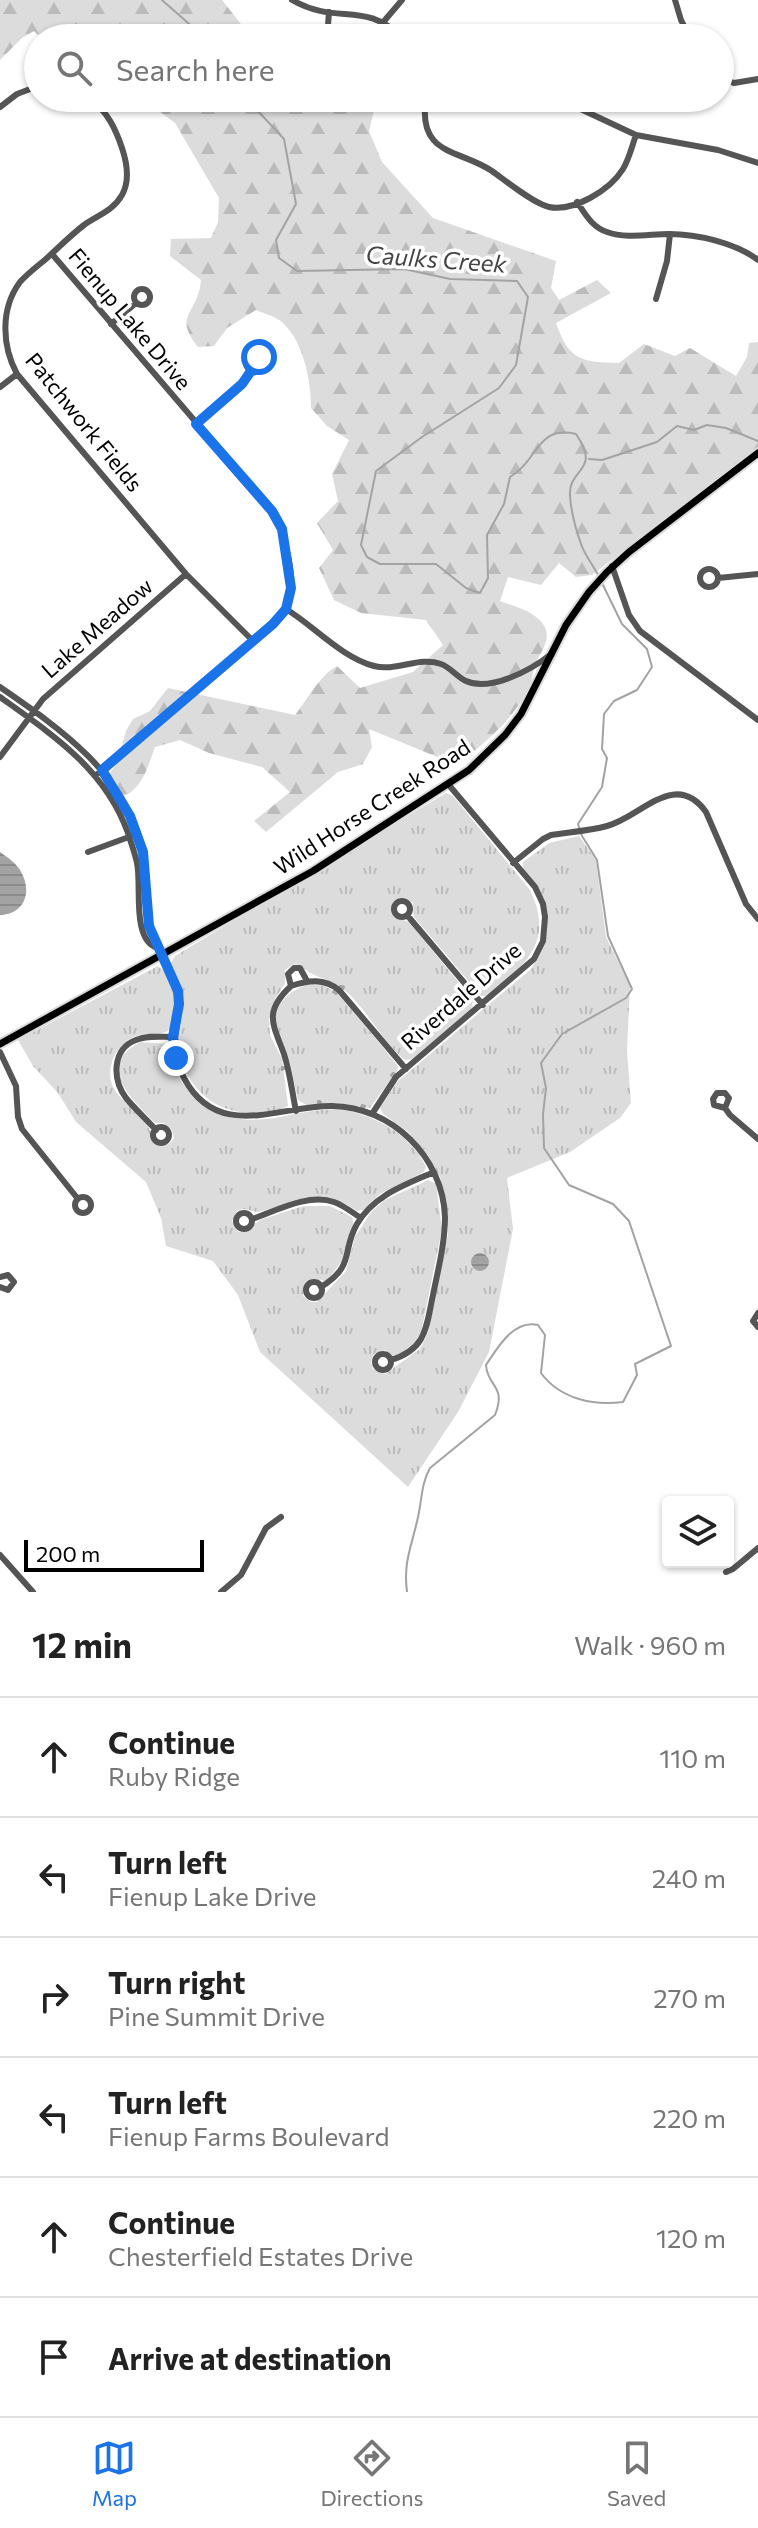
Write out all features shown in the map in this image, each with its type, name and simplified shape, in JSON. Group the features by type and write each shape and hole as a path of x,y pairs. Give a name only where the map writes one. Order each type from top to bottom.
{"main road":[{"name":"Wild Horse Creek Road","path":"0,1044 159,951 313,871 469,770 505,735 535,691 566,625 589,592 610,569 758,453"}],"street":[{"path":"292,0 329,12 370,11 389,24"},
{"path":"385,20 402,0"},
{"path":"675,0 683,24"},
{"path":"328,24 329,12"},
{"path":"734,83 758,79"},
{"path":"0,107 24,91"},
{"name":"Patchwork Fields","path":"105,112 115,127 125,157 128,176 123,193 113,208 84,225 19,283 4,320 4,339 10,361 17,374 186,574 253,641"},
{"path":"424,112 430,134 445,151 488,169 546,207 566,207 607,187 625,167 636,135"},
{"path":"587,112 636,135 718,150 758,163"},
{"path":"577,202 590,222 605,232 619,235 690,235 744,251 758,260"},
{"path":"656,299 667,261 670,234"},
{"name":"Fienup Lake Drive","path":"52,254 272,511 282,529 291,588 286,609"},
{"path":"111,324 136,303"},
{"path":"196,424 242,384 251,371"},
{"path":"0,387 17,374"},
{"path":"610,569 629,615 640,631 758,720"},
{"name":"Lake Meadow","path":"0,757 43,699 186,574"},
{"path":"718,578 758,574"},
{"path":"95,776 286,609 359,660 376,666 401,667 423,661 440,663 465,681 482,685 525,673 551,654"},
{"path":"525,673 535,691"},
{"path":"0,687 82,748 102,770 130,816 143,852 149,926 178,991 173,1037 176,1058 184,1079 208,1103 240,1116 255,1117 329,1105 372,1114 409,1137 434,1172 443,1198 444,1233 425,1332 410,1353 391,1360"},
{"path":"0,697 76,754 95,776 116,809 137,864 142,933 150,945 159,951"},
{"name":"Riverdale Drive","path":"372,1114 396,1077 528,966 543,941 545,917 540,895 448,784"},
{"path":"513,863 551,835 609,826 664,796 682,795 697,801 711,821 746,904 758,919"},
{"path":"88,852 137,834"},
{"path":"407,915 483,1005"},
{"path":"291,986 288,974 294,968 302,970 307,981"},
{"path":"296,1111 284,1056 273,1026 277,1005 291,986 307,981 325,982 339,990 406,1069"},
{"path":"156,1130 126,1098 117,1081 116,1067 120,1053 130,1043 143,1038 173,1037"},
{"path":"0,1052 16,1086 22,1129 78,1199"},
{"path":"725,1108 758,1139"},
{"path":"321,1287 344,1267 353,1234 371,1206 390,1192 434,1172"},
{"path":"252,1219 305,1201 321,1199 336,1202 361,1218"},
{"path":"0,1276 8,1275 14,1282 8,1290 0,1287"},
{"path":"758,1313 753,1321 758,1327"},
{"path":"221,1592 241,1575 266,1528 281,1517"},
{"path":"726,1572 758,1548"},
{"path":"0,1555 33,1592"}],"green space":[{"path":"0,0 222,0 241,24 24,24 24,37 0,60"},
{"path":"160,112 374,112 369,131 382,162 433,218 556,261 551,288 559,300 597,280 611,293 556,323 566,345 578,357 595,362 619,363 644,344 675,356 690,348 736,376 747,357 749,343 758,342 758,447 592,575 576,577 559,563 541,585 508,577 500,601 534,616 543,624 547,634 525,695 500,728 457,765 369,729 372,747 363,764 338,772 266,832 254,821 290,792 262,767 209,753 180,740 155,747 136,787 114,800 100,788 117,763 126,731 133,719 150,711 168,688 295,715 319,682 337,666 360,688 413,672 443,645 426,620 361,613 334,600 319,568 333,550 317,523 338,501 332,474 349,440 327,426 311,408 305,363 291,332 278,319 256,310 227,328 214,346 198,347 191,336 187,321 201,280 170,256 171,239 211,238 218,222 219,198 175,123"},
{"path":"446,793 453,796 530,890 539,924 538,938 525,962 488,996 481,996 414,917 413,903 406,898 396,900 392,908 394,914 409,922 473,1000 471,1010 412,1059 405,1060 343,989 294,964 285,970 285,983 275,999 269,1019 270,1035 282,1059 288,1106 265,1113 240,1112 227,1109 204,1096 188,1075 178,1050 181,994 170,965 175,956"},
{"path":"579,836 596,860 606,937 630,986 627,1051 631,1103 620,1118 570,1152 507,1178 513,1229 489,1352 458,1412 408,1487 260,1352 238,1295 213,1261 166,1246 161,1218 146,1182 76,1122 58,1093 33,1066 18,1040 158,966 169,979 174,995 170,1029 162,1033 139,1035 127,1041 114,1056 110,1072 115,1090 143,1119 155,1145 170,1143 174,1138 172,1130 164,1123 155,1123 136,1103 121,1082 118,1071 127,1051 141,1042 169,1044 176,1071 185,1087 202,1102 224,1114 257,1120 343,1110 378,1121 406,1140 423,1161 426,1167 424,1172 380,1194 363,1210 357,1211 346,1204 316,1197 258,1212 243,1209 237,1211 232,1221 238,1232 244,1232 260,1220 303,1206 330,1206 352,1217 350,1242 336,1269 325,1281 314,1279 304,1285 303,1296 317,1302 346,1271 355,1237 371,1212 385,1200 428,1180 436,1184 442,1229 421,1333 402,1354 392,1356 385,1350 374,1354 371,1362 373,1369 385,1374 420,1349 428,1333 448,1234 448,1215 440,1177 428,1155 407,1131 383,1114 380,1108 397,1082 531,969 540,954 547,929 546,918 523,862 549,843"},
{"path":"313,984 324,985 340,995 398,1066 370,1108 338,1103 306,1105 298,1100 290,1061 277,1033 275,1016 289,994"}],"shaded area":[{"path":"0,852 20,870 26,893 21,906 9,914 0,915"},
{"path":"480,1253 489,1262 480,1271 471,1262"}],"waterway":[{"name":"Caulks Creek","path":"162,0 189,24"},
{"name":"Caulks Creek","path":"259,112 284,139 296,204 276,240 279,258 297,271 404,269 450,279 517,281 528,297 516,365 499,388 422,437 376,471 361,545 367,557 380,564 436,564 466,588 480,593 488,578 487,535 504,504 510,477 520,470 545,439 563,433 576,434 586,456 574,479 570,496 581,544 599,577"},
{"path":"589,459 602,460 657,442 677,426 694,430 707,425 726,428 758,441"},
{"name":"Caulks Creek","path":"407,1592 407,1562 427,1474 430,1468 495,1415 498,1392 486,1365 514,1330 529,1324 538,1325 545,1335 541,1373 568,1395 601,1403 623,1402 637,1375 635,1364 671,1346 629,1221 613,1204 569,1185 544,1148 546,1088 541,1063 562,1034 626,998 632,989 608,936 597,860 578,824 602,787 607,758 602,749 604,714 614,701 637,690 652,667 647,649 622,624 602,583"},
{"path":"340,986 344,987 343,989 340,986"},
{"path":"335,990 337,993 336,994 333,992 335,990"},
{"path":"282,1067 284,1067 282,1070 282,1067"},
{"path":"393,1073 395,1074 393,1077 391,1075 393,1073"},
{"path":"318,1101 320,1101 321,1103 318,1103 318,1101"},
{"path":"362,1105 365,1106 364,1108 361,1107 362,1105"}],"route":[{"path":"176,1058 173,1037 178,991 149,926 143,852 130,816 102,770 273,624 286,609 291,588 282,529 272,511 196,424 242,384 251,371 260,369 262,362 259,357"}]}
